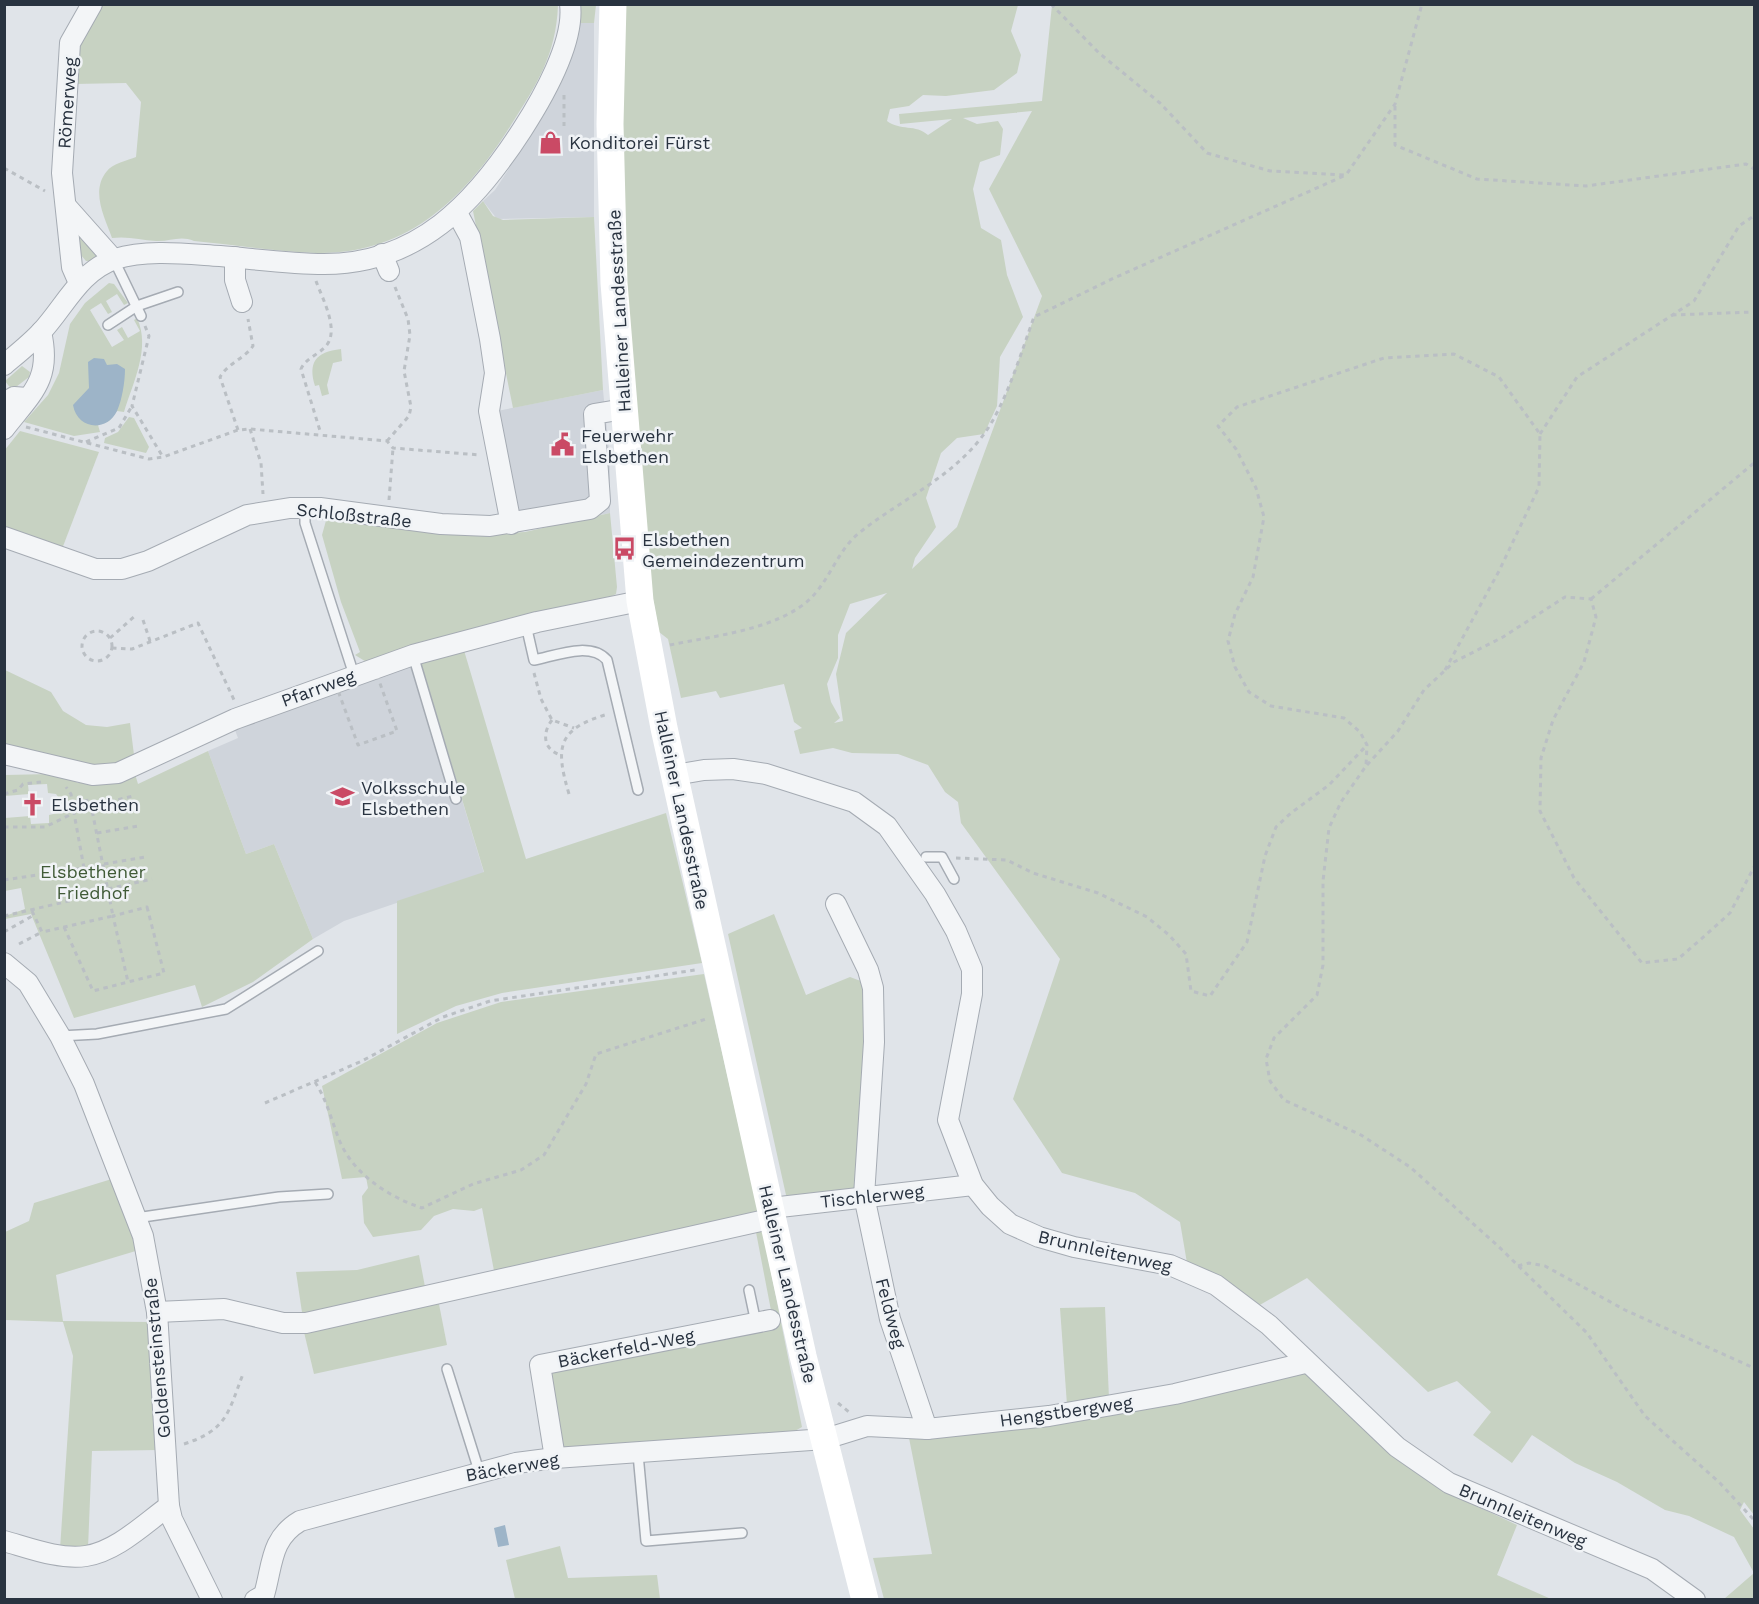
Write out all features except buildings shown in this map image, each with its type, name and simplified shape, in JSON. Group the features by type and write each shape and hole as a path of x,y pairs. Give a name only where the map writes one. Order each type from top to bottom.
{"main road":[{"name":"Halleiner Landesstraße","path":"613,4 611,158 614,283 640,601 675,776 717,966 825,1439 865,1599"}],"street":[{"name":"Römerweg","path":"79,283 72,267 62,173 70,43 92,4"},
{"path":"4,365 41,332 79,283 114,260 137,255 180,254 235,257 316,272 354,261 386,263 457,213 486,183 544,92 561,53 569,25 570,4"},
{"path":"66,206 114,260"},
{"path":"457,213 470,237 490,339 495,373 489,411 511,524"},
{"path":"235,257 235,280 242,302"},
{"path":"12,428 27,398 43,375 46,354 41,332"},
{"path":"4,403 14,397 27,398"},
{"name":"Schloßstraße","path":"4,537 95,569 123,569 148,561 264,505 388,509 441,524 490,526 590,508 600,501 594,414 624,409"},
{"name":"Pfarrweg","path":"4,754 55,773 93,775 118,773 242,716 413,655 526,625 640,601"},
{"name":"Brunnleitenweg","path":"675,776 704,770 733,769 766,774 854,802 887,826 935,894 956,931 972,969 972,994 948,1120 973,1185 990,1206 1010,1224 1040,1238 1074,1247 1170,1265 1216,1285 1269,1325 1305,1363 1397,1447 1449,1483 1652,1569 1695,1599"},
{"name":"Feldweg","path":"836,904 868,970 873,988 874,1042 864,1196 890,1319 927,1429"},
{"name":"Goldensteinstraße","path":"4,963 28,983 60,1036 84,1084 143,1236 157,1312 169,1506 172,1519 212,1599"},
{"name":"Tischlerweg","path":"157,1312 224,1309 283,1323 306,1323 773,1213 864,1196 973,1185"},
{"name":"Bäckerfeld-Weg","path":"555,1458 540,1365 763,1321"},
{"name":"Hengstbergweg","path":"825,1439 867,1426 927,1429 1049,1416 1110,1406 1305,1363"},
{"name":"Bäckerweg","path":"255,1599 264,1595 277,1541 286,1529 300,1521 479,1471 555,1458 638,1454 825,1439"},
{"path":"4,1541 56,1554 85,1556 109,1549 169,1506"}],"lane":[{"path":"114,260 139,311"},
{"path":"108,325 178,292"},
{"path":"305,507 305,523 354,675"},
{"path":"526,625 534,660 582,650 601,653 611,669 638,790"},
{"path":"413,655 456,799"},
{"path":"926,857 942,857 954,879"},
{"path":"60,1036 97,1034 226,1009 318,951"},
{"path":"136,1218 279,1197 328,1194"},
{"path":"749,1290 763,1321"},
{"path":"447,1369 479,1471"},
{"path":"638,1454 646,1541 742,1533"}],"path":[{"path":"1051,4 1100,53 1160,103 1207,153 1270,171 1346,175"},
{"path":"1422,4 1395,105 1395,145 1477,178 1586,186 1746,164 1755,170"},
{"path":"563,86 564,126"},
{"path":"649,650 722,636 780,618 810,598 844,548 860,532 910,500 956,464 984,434 1010,383 1034,317 1114,278 1346,175 1395,105"},
{"path":"4,168 44,190 66,206"},
{"path":"1445,670 1499,571 1539,487 1540,434 1577,377 1694,301 1740,226 1755,216"},
{"path":"386,263 408,320 410,335 404,371 411,407 409,416 387,441"},
{"path":"316,272 330,323 331,337 326,346 304,362 301,369 321,434"},
{"path":"238,430 220,376 225,368 248,354 253,346 252,333 242,302"},
{"path":"85,442 119,428 132,406 149,336 139,311"},
{"path":"1672,315 1755,312"},
{"path":"1366,766 1368,745 1360,732 1344,718 1272,706 1249,692 1234,666 1228,641 1235,614 1253,577 1264,517 1256,488 1236,449 1218,426 1237,407 1384,358 1454,354 1499,377 1540,434"},
{"path":"132,406 163,457"},
{"path":"12,428 85,442 149,459 163,457 238,430 250,429 387,441 393,448 497,456"},
{"path":"250,429 261,463 264,505"},
{"path":"388,509 393,448"},
{"path":"1755,463 1591,599 1565,597 1503,637 1454,662 1424,690 1398,731 1366,766 1341,802 1329,828 1323,881 1323,965 1317,995 1274,1038 1266,1059 1270,1081 1284,1100 1361,1136 1410,1167 1518,1266 1587,1334 1645,1416 1719,1482 1755,1520"},
{"path":"1591,599 1596,617 1584,662 1553,720 1541,758 1540,812 1574,878 1642,963 1678,959 1730,913 1755,867"},
{"path":"110,638 136,615"},
{"path":"142,620 150,641"},
{"path":"112,648 132,649 198,623 242,716"},
{"path":"92,632 101,632 110,638 112,648 107,657 98,661 88,658 81,648 84,638 92,632"},
{"path":"534,660 531,663 538,690 552,720 574,728"},
{"path":"377,675 397,731 358,746 337,688 377,675"},
{"path":"569,795 560,755 566,736 574,728 589,720 620,711"},
{"path":"552,720 546,727 547,746 551,752 560,755"},
{"path":"942,857 1007,860 1033,873 1098,893 1147,917 1169,934 1186,954 1191,991 1210,996 1247,942 1265,856 1276,827 1329,785 1368,745"},
{"path":"4,794 18,790 23,784 55,773 71,794 84,868 4,880"},
{"path":"92,806 133,796"},
{"path":"72,802 90,800 92,806 128,982"},
{"path":"4,827 45,827 74,813"},
{"path":"97,832 139,826"},
{"path":"103,864 146,857"},
{"path":"4,916 33,913 152,879"},
{"path":"19,944 42,932 147,908 164,973 93,991 64,927"},
{"path":"4,932 33,913"},
{"path":"33,913 42,932"},
{"path":"265,1103 315,1082 443,1017 490,1001 717,966"},
{"path":"315,1082 325,1098 337,1135 350,1162 382,1190 402,1202 422,1208 473,1184 521,1170 544,1155 586,1084 596,1054 717,1016"},
{"path":"1518,1266 1529,1263 1545,1266 1625,1310 1755,1368"},
{"path":"165,1450 190,1442 213,1430 228,1416 243,1374"},
{"path":"831,1402 837,1401 852,1414"}],"shaded area":[{"path":"578,23 594,23 594,217 497,219 483,201 495,190 532,133 567,68"},
{"path":"603,390 610,460 610,513 519,532 497,411"},
{"name":"Volksschule Elsbethen","path":"420,660 484,873 344,921 313,939 274,844 246,854 208,751 238,738 233,725"}],"green space":[{"path":"98,5 558,5 549,54 537,82 493,151 454,198 431,217 379,244 349,251 316,253 184,239 150,241 112,238 100,204 100,187 109,169 120,162 136,157 141,102 126,83 74,84 78,38"},
{"path":"579,5 596,5 594,23 578,23"},
{"path":"623,5 1018,5 1011,31 1021,55 1017,73 994,90 946,96 923,95 909,106 890,109 887,121 928,135 952,119 900,124 899,114 1042,101 1052,5 1754,5 1754,1515 1744,1502 1740,1510 1754,1529 1754,1573 1734,1537 1689,1516 1665,1510 1617,1482 1575,1463 1532,1435 1512,1463 1473,1435 1491,1412 1457,1381 1428,1392 1307,1278 1258,1306 1187,1263 1180,1222 1135,1193 1062,1173 1013,1099 1060,959 961,823 958,802 945,792 928,765 898,754 852,753 833,748 800,754 794,731 802,728 794,722 784,684 720,698 716,691 681,698 668,639 659,632 637,477 629,373 620,111","holes":["1032,111 989,189 1042,296 957,527 912,569 915,558 936,527 926,498 941,453 957,438 984,434 997,406 1000,357 1023,317 1007,275 1001,240 981,228 973,189 980,162 1000,155 1003,129 998,121 977,124 963,118","887,593 846,633 836,674 843,721 834,723 840,718 831,702 827,684 838,658 838,635 850,604"]},
{"path":"483,201 493,216 503,220 594,217 603,390 513,408 473,211"},
{"path":"75,233 97,255 93,261 86,261 80,254"},
{"path":"109,283 114,284 128,303 124,305 117,294 106,301 112,312 108,314 101,303 90,310 112,347 124,340 117,330 122,327 128,338 140,331 134,320 137,318 141,329 139,365 124,412 117,411 109,421 98,425 100,432 74,436 24,422 48,395 59,373 70,324 85,303"},
{"path":"341,349 342,361 333,363 327,385 329,394 322,396 319,385 315,386 313,365 325,353"},
{"path":"22,366 30,372 29,377 12,390 5,381"},
{"path":"129,417 134,418 149,447 146,453 104,443 105,438 118,432"},
{"path":"20,431 99,452 62,549 5,527 4,451"},
{"path":"610,513 616,594 368,663 355,655 360,652 341,602 322,535 327,517 474,535 525,532"},
{"path":"463,647 526,859 666,813 702,963 502,993 456,1006 397,1034 397,901 484,872 420,660"},
{"path":"5,670 51,692 63,711 86,725 107,727 130,723 134,755 130,762 85,768 5,749"},
{"name":"Elsbethener Friedhof","path":"208,751 246,854 274,844 313,939 253,982 202,1007 195,985 74,1018 31,914 5,919 5,916 25,909 21,888 5,891 5,818 30,816 31,824 49,823 49,815 58,813 61,801 56,794 48,793 47,784 28,785 29,794 5,796 5,775 51,774 65,776 78,783 97,783 135,774 138,784"},
{"path":"774,914 806,995 850,977 866,983 868,987 856,1187 853,1191 788,1199 786,1195 728,934"},
{"path":"704,974 759,1214 495,1276 482,1208 474,1211 453,1209 434,1216 421,1230 373,1237 364,1223 362,1196 368,1188 366,1177 342,1179 322,1086 437,1023 501,1002"},
{"path":"115,1178 139,1250 56,1275 63,1321 149,1322 159,1450 92,1451 88,1548 60,1549 73,1356 63,1322 5,1320 5,1232 29,1221 34,1203"},
{"path":"755,1227 762,1227 802,1427 786,1436 562,1453 550,1381 553,1372 774,1326"},
{"path":"419,1255 426,1292 303,1319 296,1272 357,1270"},
{"path":"438,1299 447,1345 314,1374 303,1328"},
{"path":"1105,1307 1109,1398 1067,1405 1060,1308"},
{"path":"1306,1371 1468,1502 1517,1525 1497,1575 1551,1599 884,1599 873,1558 932,1554 909,1438 1047,1422"},
{"path":"560,1546 568,1578 657,1575 660,1599 515,1599 506,1560"},
{"path":"1754,1573 1754,1599 1724,1599"}],"water":[{"path":"94,358 104,359 107,365 117,364 125,369 123,391 117,411 106,423 99,425 92,425 80,419 73,405 89,388 88,362"},
{"path":"505,1525 509,1545 498,1547 494,1528"}],"place":[{"name":"Konditorei Fürst","path":"551,142"},
{"name":"Feuerwehr Elsbethen","path":"563,445"},
{"name":"Elsbethen Gemeindezentrum","path":"624,549"},
{"name":"Volksschule Elsbethen","path":"343,797"},
{"name":"Elsbethen","path":"33,804"}]}
